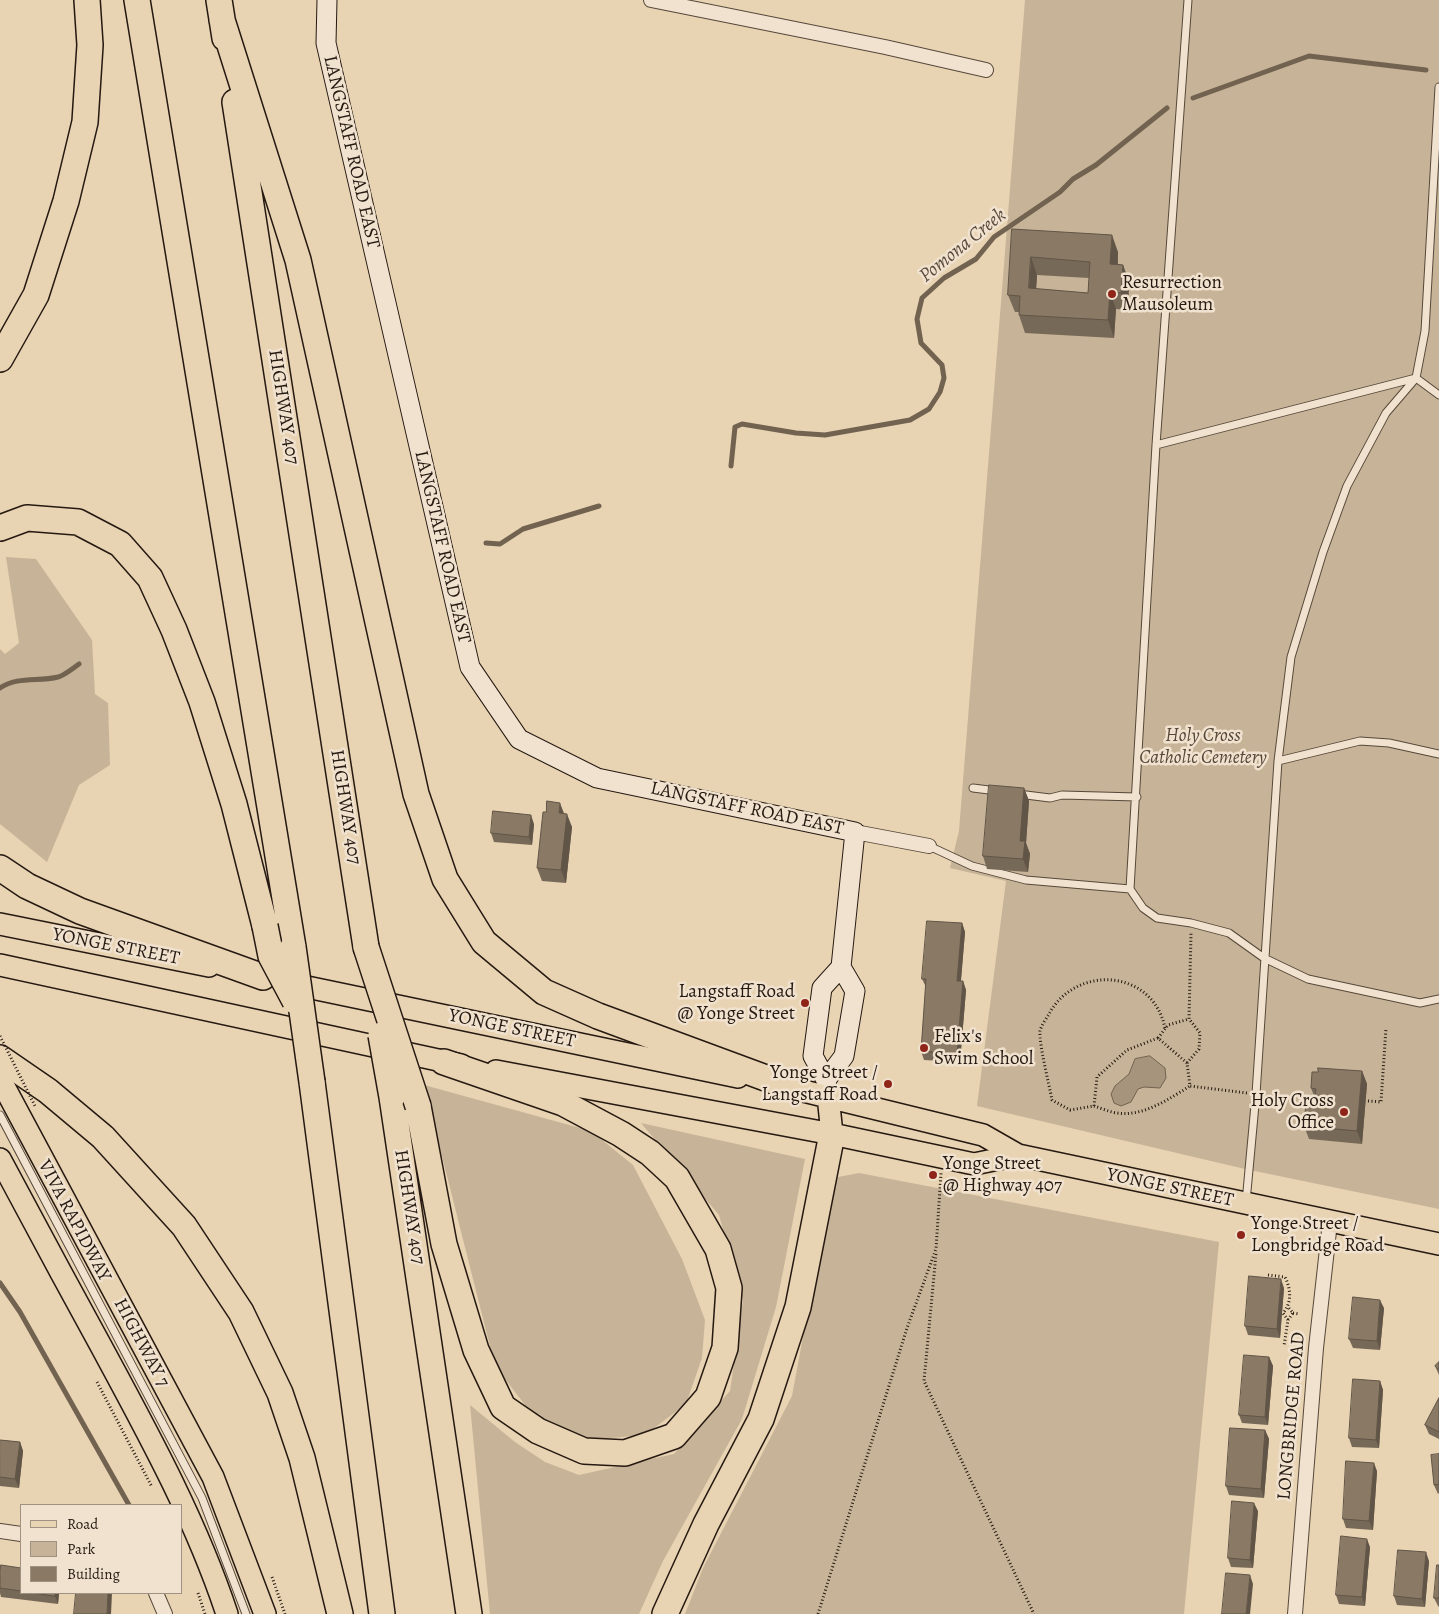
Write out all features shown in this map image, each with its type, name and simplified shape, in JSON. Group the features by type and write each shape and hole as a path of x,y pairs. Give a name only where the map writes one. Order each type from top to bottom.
{"highway":[{"path":"0,359 36,295 66,201 85,122 90,45 87,0"},
{"path":"137,0 304,1016 382,1614"},
{"path":"220,10 298,260 416,794 445,879 484,942 544,992 598,1016 790,1087"},
{"name":"HIGHWAY 407","path":"220,10 366,947 392,1096 469,1614"},
{"path":"0,528 27,518 78,522 120,544 150,578 174,630 202,702 234,804 265,926 270,956 304,1016"},
{"path":"0,868 27,886 80,911 263,977"},
{"path":"366,947 418,1106 444,1244 476,1350 503,1407 538,1431 584,1451 625,1453 674,1436 708,1397 725,1348 729,1288 718,1249 677,1178 650,1153 621,1134 563,1103 444,1062"},
{"path":"0,1058 48,1091 103,1137 184,1226 241,1312 280,1393 302,1458 340,1614"},
{"path":"665,1614 706,1524 761,1419 798,1306 832,1134"}],"main road":[{"name":"YONGE STREET","path":"0,924 790,1087 827,1088 983,1135 1018,1155 1439,1244"},
{"name":"YONGE STREET","path":"0,965 444,1062 832,1134 974,1164 1018,1155"},
{"name":"HIGHWAY 7","path":"0,1079 6,1109 213,1477 265,1614"},
{"path":"827,1088 832,1134"},
{"name":"HIGHWAY 7","path":"0,1159 134,1407 179,1495 216,1581 227,1614"}],"street":[{"name":"LANGSTAFF ROAD EAST","path":"327,0 326,43 470,667 519,738 597,778 929,846"},
{"path":"651,0 885,47 986,70"},
{"name":"LANGSTAFF ROAD EAST","path":"841,967 855,832"},
{"path":"841,967 855,991 844,1056 827,1088 813,1056 822,988 841,967"},
{"name":"LONGBRIDGE ROAD","path":"1295,1614 1316,1348 1330,1222"},
{"path":"0,1531 20,1534"},
{"path":"156,1594 164,1614"}],"lane":[{"path":"1188,0 1156,445 1137,798 1130,889 1142,908 1157,918 1191,923 1229,933 1264,958 1308,979 1420,1003 1439,1000"},
{"path":"1246,1204 1256,1094 1278,761 1291,657 1323,552 1347,486 1386,413 1416,378 1425,331 1439,87"},
{"path":"1156,445 1416,378"},
{"path":"1416,378 1439,395"},
{"path":"1278,761 1360,742 1389,743 1439,754"},
{"path":"973,788 1002,792"},
{"path":"1012,793 1050,798 1062,795 1137,798"},
{"path":"929,846 972,866 1026,880 1130,889"},
{"name":"VIVA RAPIDWAY","path":"6,1109 202,1498 246,1614"}],"path":[{"path":"1187,1063 1199,1048 1200,1033 1189,1019 1191,923"},
{"path":"1165,1028 1162,1013 1154,1000 1124,983 1105,978 1073,988 1052,1009 1040,1030 1052,1100 1070,1110 1094,1106 1115,1113 1130,1114 1164,1102 1190,1086 1256,1094"},
{"path":"1094,1106 1097,1077 1128,1050 1158,1038 1165,1028 1189,1019"},
{"path":"1368,1101 1380,1102 1386,1028"},
{"path":"0,1036 36,1108"},
{"path":"1158,1038 1187,1063 1190,1086"},
{"path":"943,1158 924,1381 1034,1614"},
{"path":"818,1614 907,1328 936,1249"},
{"path":"1268,1275 1286,1277 1290,1287 1288,1307 1282,1313 1288,1320"},
{"path":"1288,1307 1293,1313 1299,1314"},
{"path":"1284,1346 1288,1320 1293,1313"}],"green space":[{"name":"Holy Cross Catholic Cemetery","path":"1025,0 1439,0 1439,1209 1245,1169 977,1106 1006,881 950,868 959,831"},
{"path":"6,557 36,559 92,640 95,694 108,703 110,765 79,785 47,862 0,824 0,649 5,654 19,643"},
{"path":"424,1085 591,1131 633,1165 682,1259 705,1320 702,1358 686,1404 645,1435 589,1440 535,1418 495,1366"},
{"path":"641,1123 805,1159 776,1307 742,1419 663,1561 639,1614 490,1614 470,1405 515,1442 545,1462 579,1475 674,1454 730,1391 743,1300 719,1215"},
{"path":"859,1173 1219,1242 1184,1614 685,1614 703,1568 792,1396 829,1197 838,1177"}],"shaded area":[{"path":"1150,1056 1165,1068 1166,1078 1160,1088 1144,1087 1138,1089 1131,1102 1121,1106 1114,1103 1111,1094 1115,1086 1129,1074 1135,1059"}],"building":[{"path":"1012,229 1112,235 1110,264 1123,265 1121,293 1110,292 1108,320 1019,315 1020,296 1008,295","holes":["1031,257 1090,262 1088,293 1029,288"]},
{"path":"989,785 1024,788 1020,841 1025,841 1023,859 983,856"},
{"path":"547,801 560,803 559,813 567,814 561,870 537,868 543,812 546,812"},
{"path":"493,811 531,815 529,837 491,833"},
{"path":"927,921 962,923 957,981 963,981 957,1054 921,1051 926,979 922,979"},
{"name":"Holy Cross Office","path":"1318,1068 1362,1071 1357,1131 1304,1126 1306,1102 1318,1103 1319,1096 1315,1096 1316,1089 1311,1088 1312,1072 1318,1072"},
{"path":"1249,1276 1281,1279 1277,1329 1245,1326"},
{"path":"1353,1297 1380,1300 1377,1341 1349,1339"},
{"path":"1244,1355 1269,1357 1265,1417 1239,1415"},
{"path":"1439,1362 1439,1370 1435,1366"},
{"path":"1353,1379 1380,1381 1376,1440 1349,1438"},
{"path":"1439,1398 1439,1432 1425,1425"},
{"path":"1230,1428 1265,1430 1261,1489 1226,1486"},
{"path":"0,1440 20,1442 15,1479 0,1477"},
{"path":"1439,1454 1439,1484 1434,1485 1431,1455"},
{"path":"1346,1461 1374,1463 1369,1521 1343,1519"},
{"path":"1232,1501 1254,1503 1250,1560 1228,1558"},
{"path":"1341,1536 1367,1539 1362,1597 1336,1595"},
{"path":"1398,1550 1426,1552 1422,1599 1394,1596"},
{"path":"1,1565 20,1568 20,1591 0,1588"},
{"path":"1437,1565 1439,1565 1439,1598 1434,1598"},
{"path":"1226,1573 1250,1575 1246,1614 1222,1614"},
{"path":"76,1594 108,1594 107,1614 74,1614"}],"waterway":[{"name":"Pomona Creek","path":"1193,98 1309,56 1426,70"},
{"name":"Pomona Creek","path":"731,466 735,427 742,424 796,433 825,435 910,420 929,409 940,392 944,378 942,365 921,343 917,319 922,298 944,278 976,259 994,237 1060,192 1073,179 1096,165 1167,108"},
{"name":"Pomona Creek","path":"486,543 500,544 523,529 599,506"},
{"name":"Pomona Creek","path":"0,688 14,682 58,677 79,664"},
{"path":"0,1283 20,1312 128,1504"}],"place":[{"name":"Resurrection Mausoleum","path":"1112,294"},
{"name":"Langstaff Road @ Yonge Street","path":"805,1003"},
{"name":"Felix's Swim School","path":"924,1048"},
{"name":"Yonge Street / Langstaff Road","path":"888,1084"},
{"name":"Holy Cross Office","path":"1344,1112"},
{"name":"Yonge Street @ Highway 407","path":"933,1175"},
{"name":"Yonge Street / Longbridge Road","path":"1241,1235"}]}
